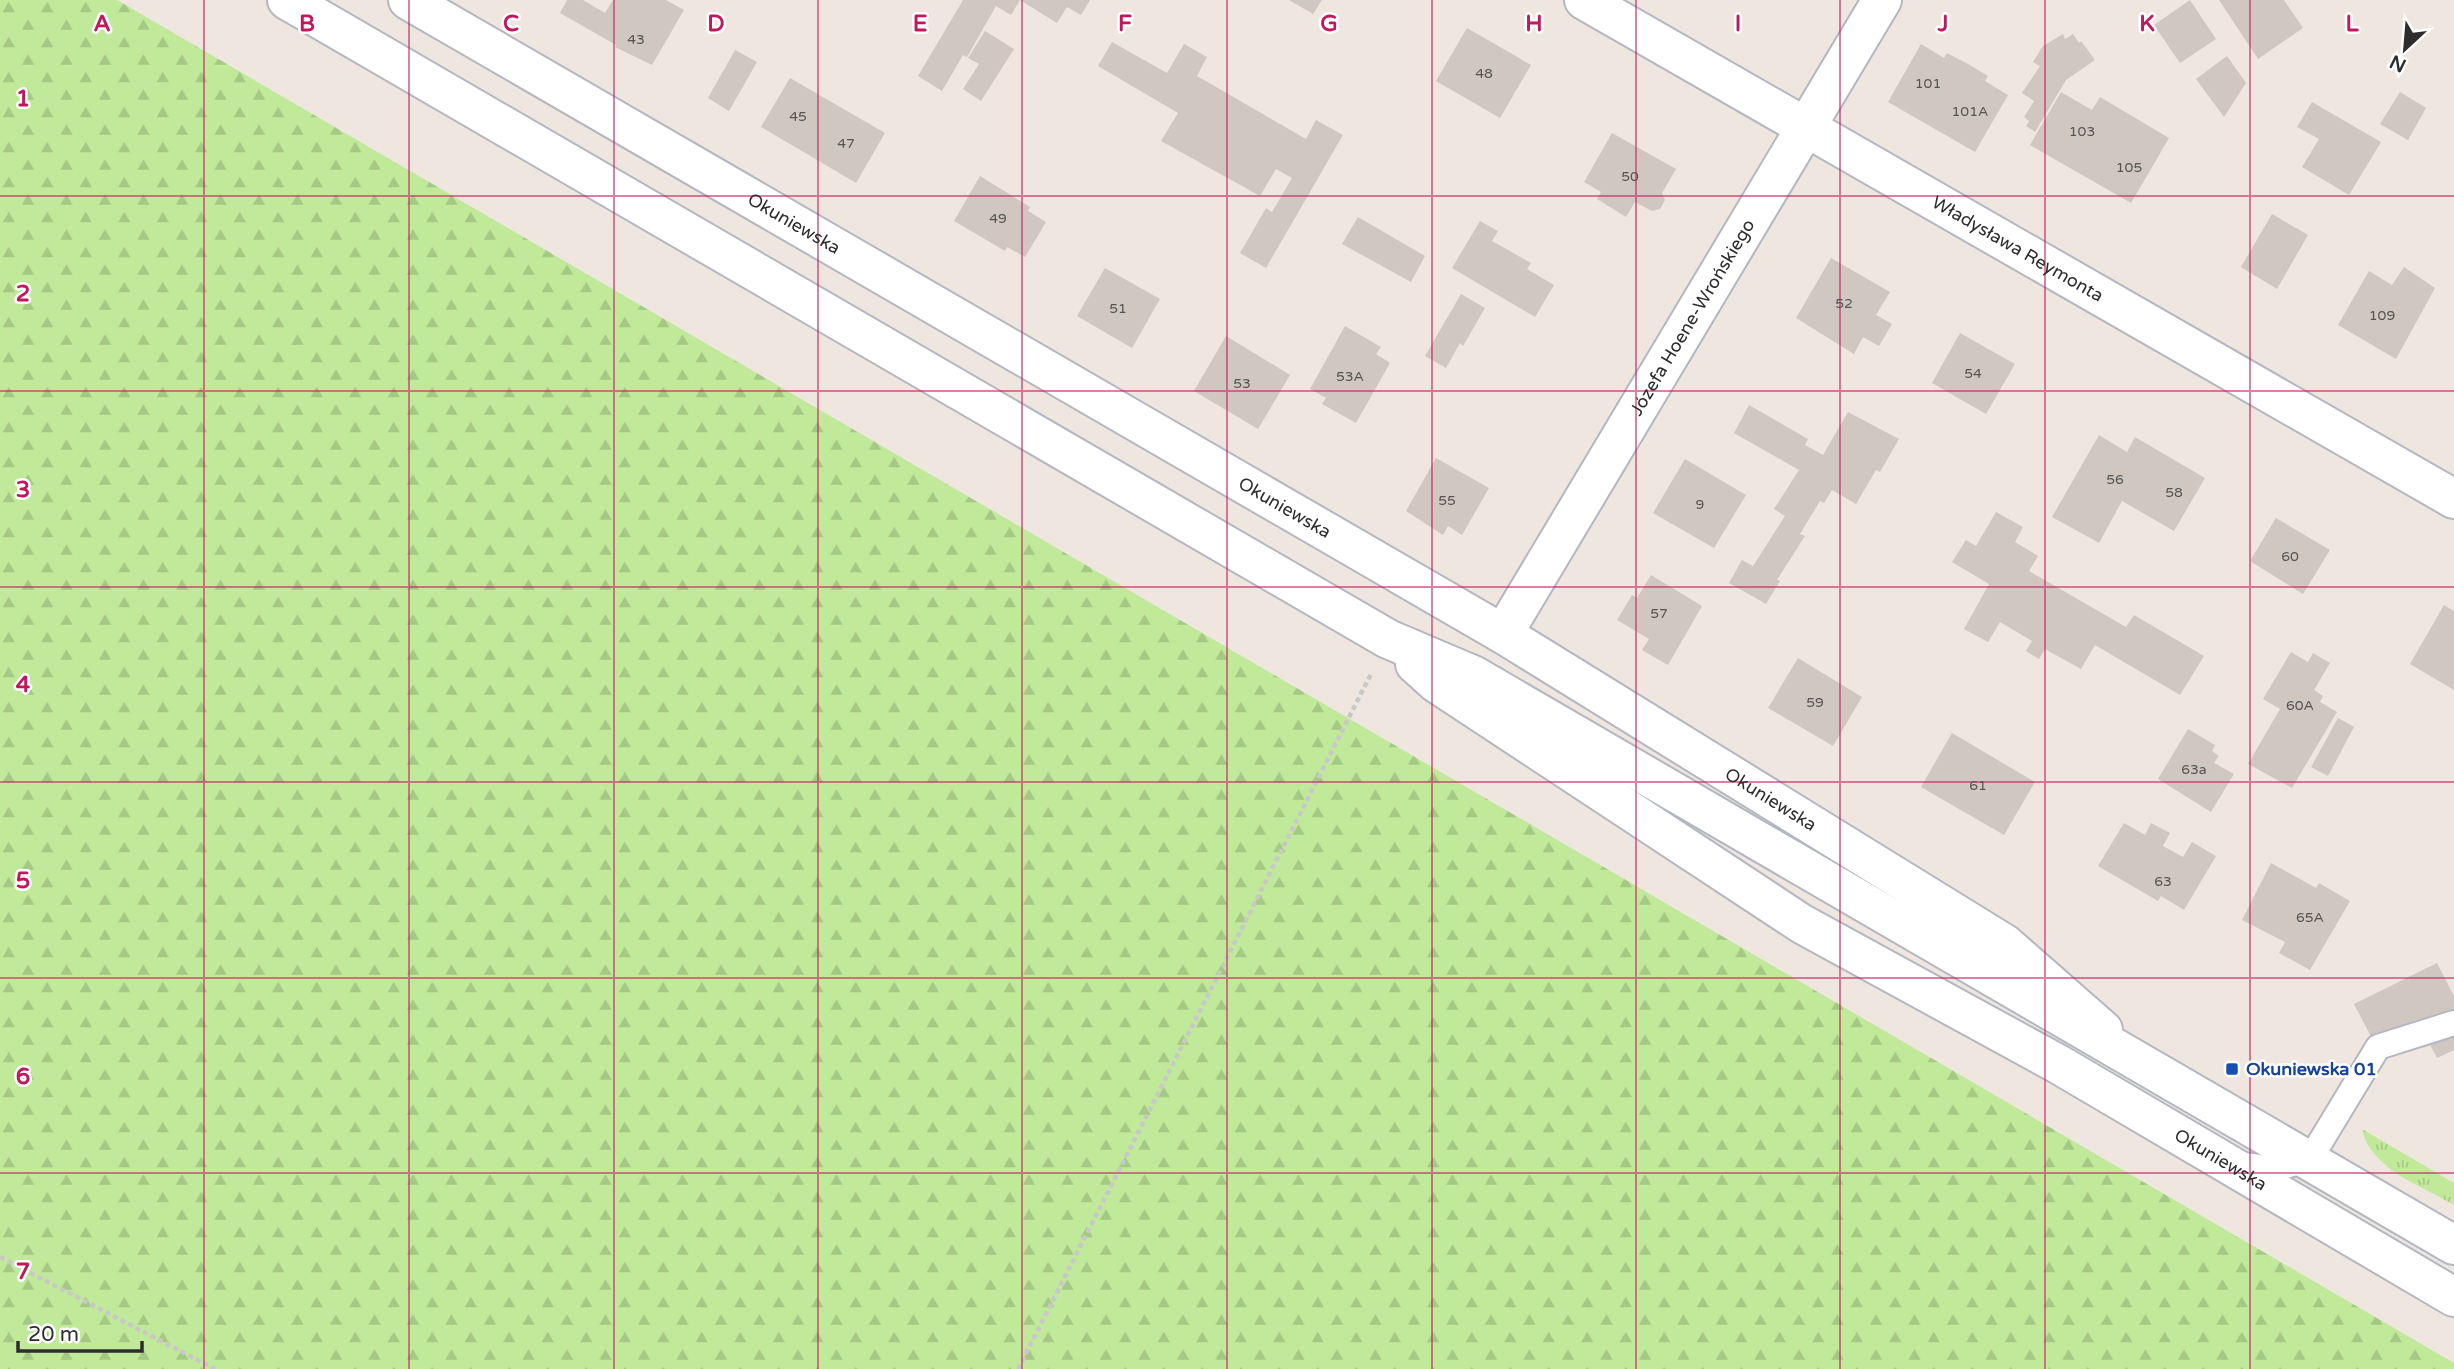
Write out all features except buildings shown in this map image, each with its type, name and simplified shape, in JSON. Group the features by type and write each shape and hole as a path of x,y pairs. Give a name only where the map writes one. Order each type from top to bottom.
{"main road":[{"name":"Okuniewska","path":"287,0 1388,639 1473,675 2454,1245"},
{"name":"Władysława Reymonta","path":"1584,0 2454,499"},
{"name":"Józefa Hoene-Wrońskiego","path":"1503,634 1882,0"},
{"name":"Okuniewska","path":"431,5 1503,634 2004,944 2135,1059"},
{"name":"Okuniewska","path":"1388,639 1436,683 1802,925 2059,1064 2454,1297"}],"lane":[{"path":"2225,1163 2275,1169 2309,1159 2378,1047 2454,1023"}],"path":[{"path":"1018,1369 1388,639"},
{"path":"0,1257 215,1369"}],"green space":[{"path":"0,0 117,0 2454,1363 2454,1369 0,1369"},
{"path":"2362,1129 2454,1183 2454,1205 2386,1166 2367,1143"}],"place":[{"name":"Okuniewska 01","path":"2232,1069"}]}
